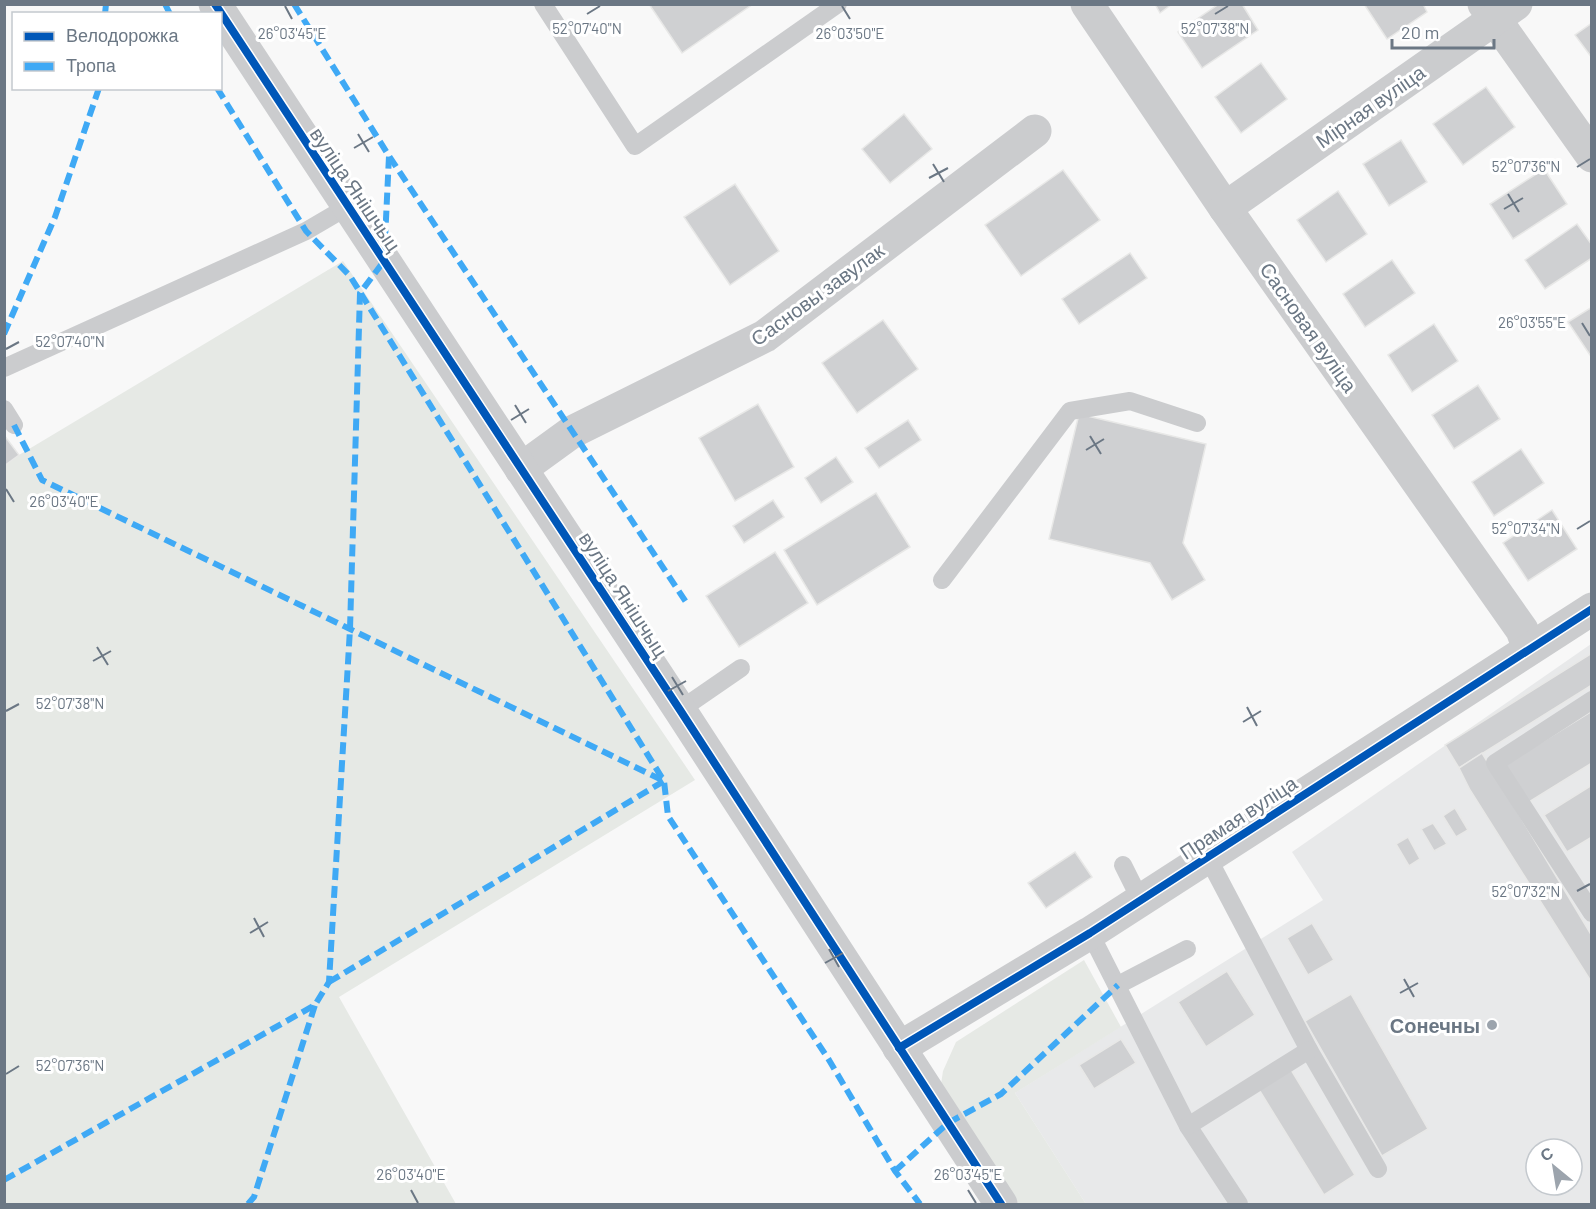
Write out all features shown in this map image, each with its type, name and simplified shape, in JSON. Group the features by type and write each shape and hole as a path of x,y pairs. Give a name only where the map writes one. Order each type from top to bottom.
{"street":[{"name":"Сасновая вуліца","path":"1087,4 1226,208 1522,630 1529,648"},
{"name":"Мірная вуліца","path":"1226,208 1498,9"},
{"path":"1498,9 1592,156"},
{"name":"вуліца Янішчыц","path":"222,15 680,710 1001,1204"},
{"name":"Сасновы завулак","path":"521,469 572,432 765,336 1035,130"},
{"name":"Прамая вуліца","path":"899,1048 1090,933 1592,609"}],"lane":[{"path":"543,4 635,146 838,4"},
{"path":"4,368 306,231 347,207"},
{"path":"942,580 1070,411 1130,401 1197,423"},
{"path":"4,409 14,425"},
{"path":"680,710 741,668"},
{"path":"1592,700 1495,763 1592,913"},
{"path":"1207,856 1309,1050 1378,1169"},
{"path":"1123,865 1140,899"},
{"path":"1090,933 1188,1126 1239,1204"},
{"path":"1118,985 1187,949"},
{"path":"1188,1126 1309,1050"}],"shaded area":[{"path":"343,261 695,780 339,997 456,1204 5,1204 4,435 19,455"},
{"path":"1591,644 1591,1204 1086,1204 1015,1093 1323,900 1292,852"},
{"path":"1084,960 1121,1027 1015,1093 1086,1204 1013,1204 940,1091 943,1071 956,1042"}],"building":[{"path":"649,4 753,4 682,53"},
{"path":"1155,4 1172,4 1160,13"},
{"path":"1219,4 1242,4 1258,30 1202,68 1178,32"},
{"path":"1364,4 1423,4 1427,12 1387,39"},
{"path":"1592,23 1592,58 1575,35"},
{"path":"1261,63 1287,99 1241,133 1215,97"},
{"path":"1486,87 1515,127 1463,165 1433,124"},
{"path":"904,114 932,149 890,183 862,149"},
{"path":"1401,140 1427,182 1389,206 1363,164"},
{"path":"1544,169 1567,204 1513,239 1490,204"},
{"path":"1063,170 1100,220 1021,276 985,225"},
{"path":"735,184 779,251 730,285 684,217"},
{"path":"1338,191 1367,234 1326,262 1297,220"},
{"path":"1577,224 1592,245 1592,258 1545,289 1525,260"},
{"path":"1130,253 1147,278 1079,324 1062,299"},
{"path":"1392,260 1415,293 1365,327 1343,294"},
{"path":"1592,307 1592,358 1568,322"},
{"path":"883,320 918,369 857,413 822,363"},
{"path":"1434,324 1458,361 1412,392 1388,355"},
{"path":"1478,385 1500,419 1454,449 1432,415"},
{"path":"758,404 794,467 735,501 699,438"},
{"path":"1079,414 1206,444 1183,543 1205,580 1172,600 1150,563 1049,539"},
{"path":"908,420 921,440 879,468 865,448"},
{"path":"4,435 19,455 4,466"},
{"path":"1521,449 1544,483 1494,516 1472,482"},
{"path":"836,457 853,482 821,503 805,478"},
{"path":"876,493 910,547 817,605 784,550"},
{"path":"773,500 784,517 744,543 733,526"},
{"path":"1552,510 1577,549 1528,581 1503,543"},
{"path":"775,552 808,603 739,647 706,596"},
{"path":"1592,653 1592,685 1459,768 1445,745"},
{"path":"1592,711 1592,763 1529,802 1505,765"},
{"path":"1482,753 1592,936 1592,983 1470,790 1459,768"},
{"path":"1592,785 1592,837 1567,852 1544,815"},
{"path":"1455,808 1468,830 1456,837 1443,816"},
{"path":"1433,823 1447,844 1434,851 1421,829"},
{"path":"1408,837 1420,859 1409,866 1396,844"},
{"path":"1075,852 1092,877 1046,908 1028,883"},
{"path":"1312,923 1334,960 1308,975 1287,938"},
{"path":"1227,971 1255,1015 1206,1047 1178,1002"},
{"path":"1351,994 1428,1129 1382,1156 1305,1021"},
{"path":"1121,1039 1136,1063 1094,1089 1079,1065"},
{"path":"1290,1068 1355,1175 1324,1195 1258,1088"}],"marked path":[{"path":"105,12 106,4"},
{"path":"165,4 169,12"},
{"path":"294,4 389,156 686,602"},
{"path":"4,334 55,217 98,90"},
{"path":"218,90 306,231 350,276 664,781 668,816 829,1060 895,1171 920,1204"},
{"path":"4,1180 315,1005 329,982 350,629 360,293 384,261 389,156"},
{"path":"14,425 42,480 664,781"},
{"path":"329,982 664,781"},
{"path":"895,1171 948,1123 1001,1094 1118,985"},
{"path":"248,1204 254,1197 315,1005"}],"cycle path":[{"path":"215,4 220,12"},
{"path":"222,15 680,710 1001,1204"},
{"path":"899,1048 1090,933 1592,609"}],"place":[{"name":"Сонечны","path":"1492,1025"}]}
